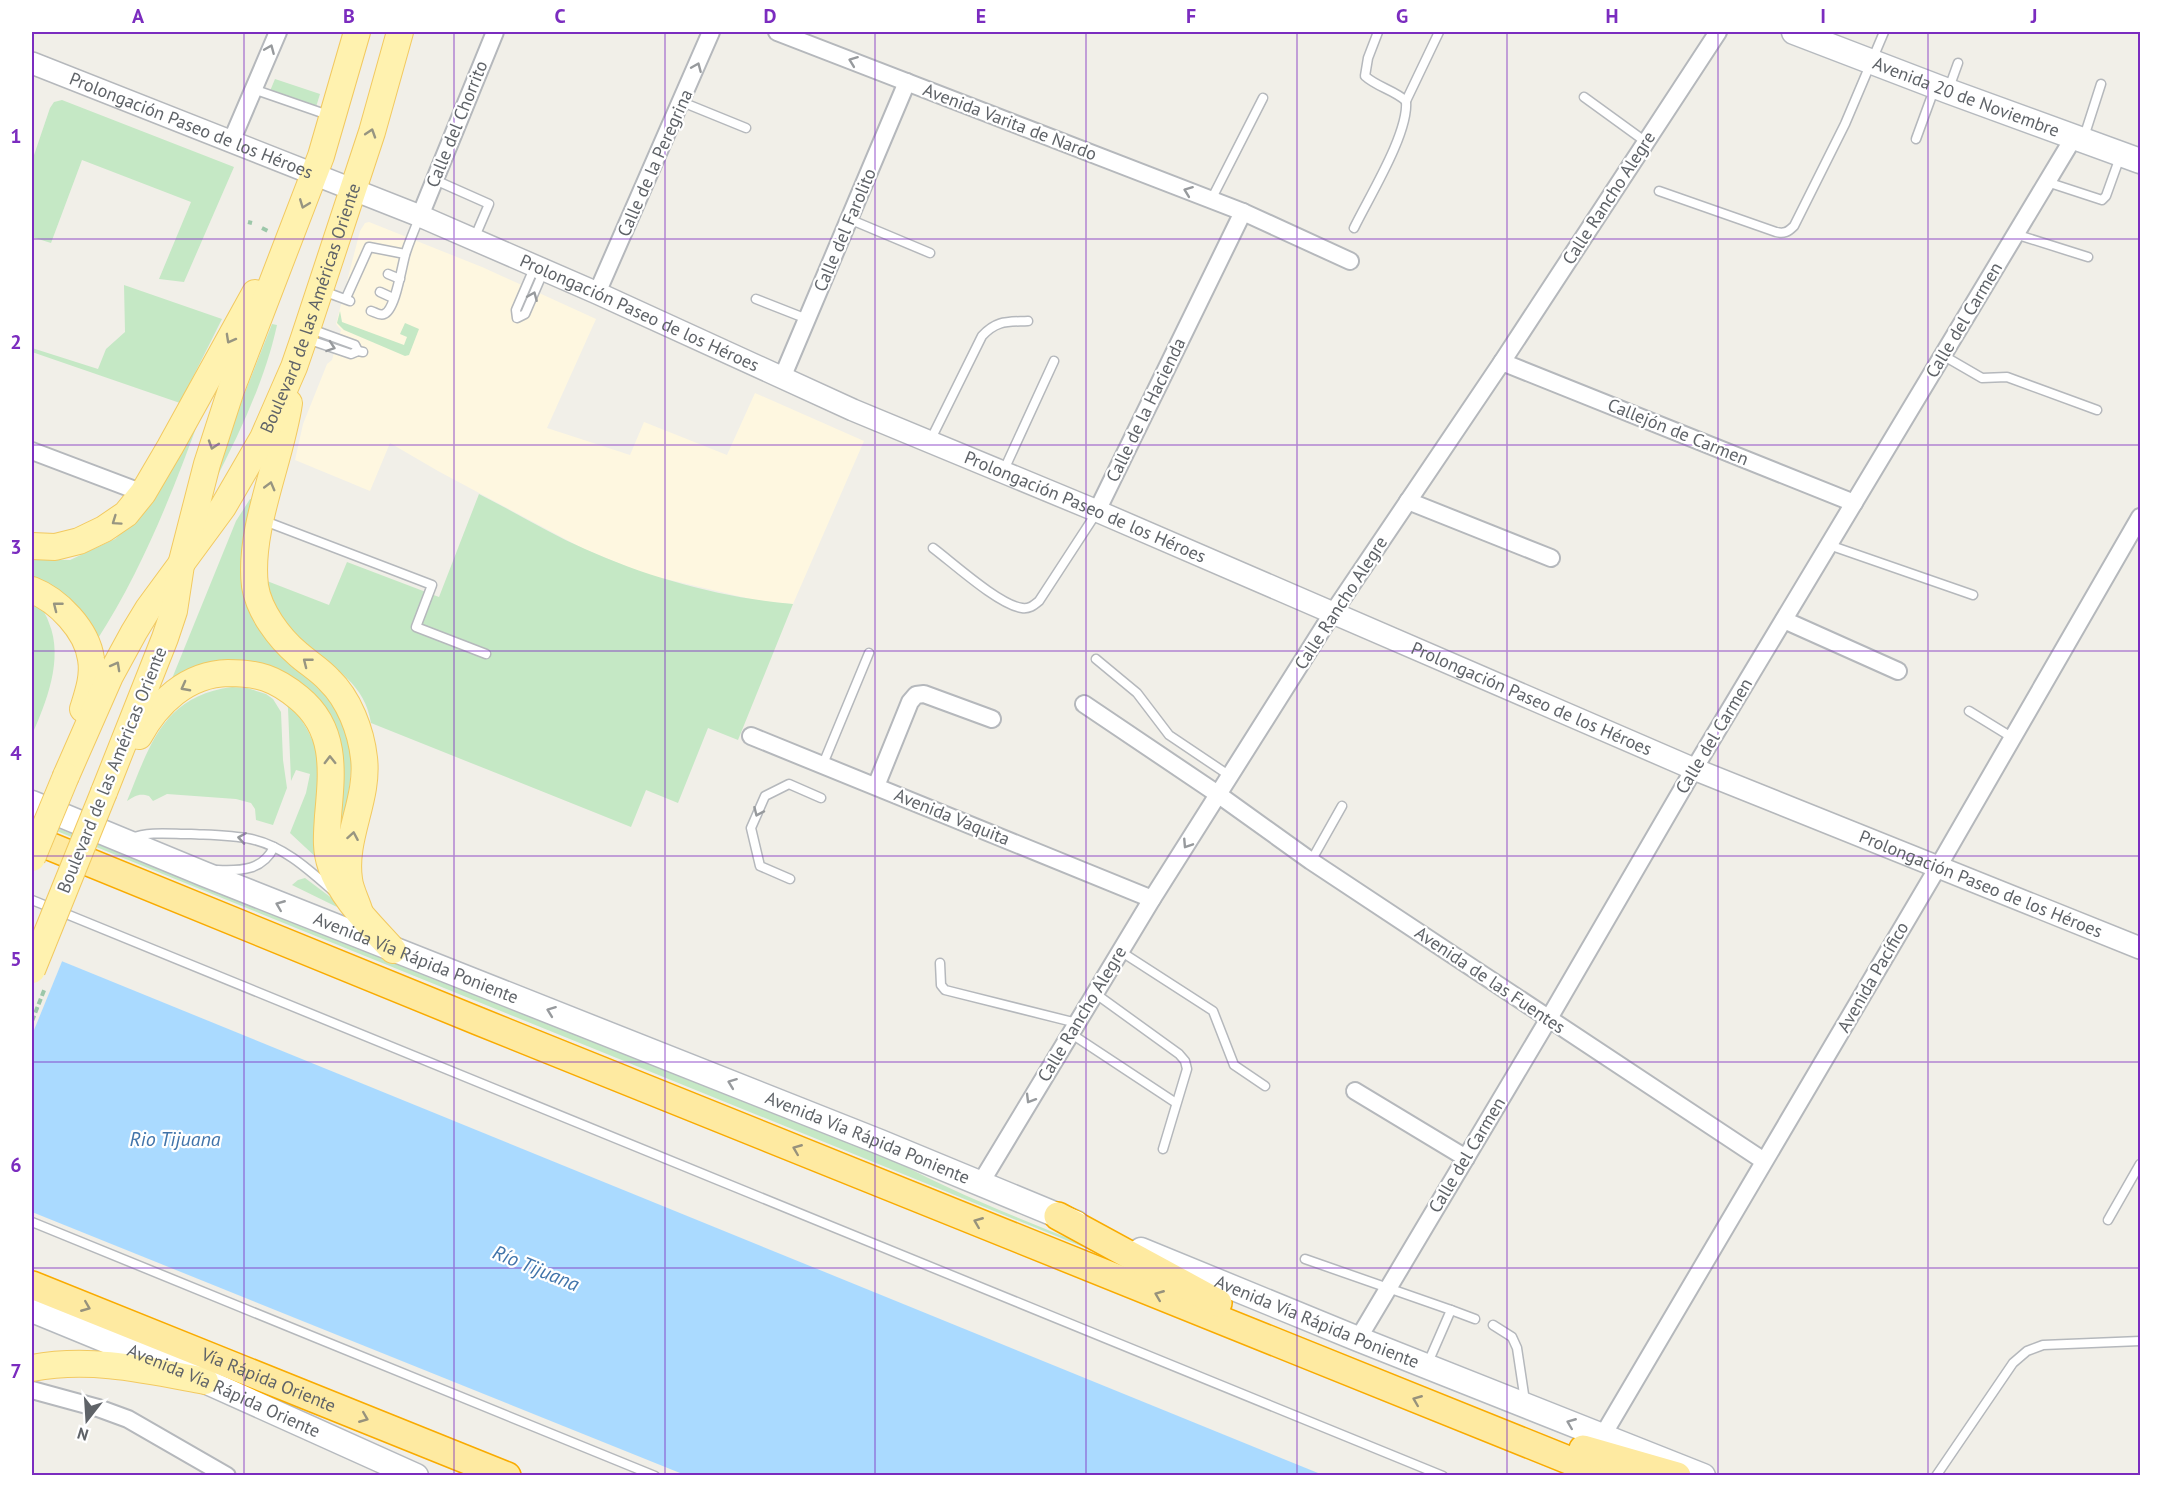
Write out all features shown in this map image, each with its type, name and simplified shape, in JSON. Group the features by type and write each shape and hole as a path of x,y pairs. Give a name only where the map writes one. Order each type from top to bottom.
{"highway":[{"name":"Avenida Vía Rápida Poniente","path":"32,839 1608,1476"},
{"path":"1058,1216 1332,1365"},
{"name":"Vía Rápida Oriente","path":"32,1285 507,1476"},
{"path":"1444,1410 1677,1476"}],"main road":[{"name":"Boulevard de las Américas Oriente","path":"32,970 91,825 107,794 165,638 174,611 181,565 207,464 280,233 315,174 334,117 357,32"},
{"name":"Boulevard de las Américas Oriente","path":"32,858 42,805 62,775 134,632 148,609 223,507 263,438 306,333 378,112 400,32"},
{"name":"Avenida 20 de Noviembre","path":"1794,32 1941,89 2131,157"},
{"path":"32,546 55,547 80,541 126,514 143,493 274,257 280,233"},
{"path":"294,367 286,424 261,520 254,567 256,588 261,603 279,635 297,654 331,681 346,702 356,723 364,758 364,779 362,797 352,832 349,880 360,913"},
{"path":"32,590 67,614 87,643 92,660 90,687 62,775"},
{"path":"107,794 147,720 169,697 203,678 223,674 245,673 265,676 286,687 303,701 325,732 330,748 327,855 338,884 393,950"},
{"name":"Avenida Vía Rápida Poniente","path":"42,805 123,841 393,950 613,1035 1358,1339 1703,1476"},
{"name":"Avenida Vía Rápida Oriente","path":"32,1310 205,1381 416,1476"},
{"path":"32,1368 78,1363 119,1366 205,1381"}],"street":[{"path":"231,142 278,32"},
{"name":"Calle del Chorrito","path":"420,216 495,32"},
{"name":"Calle de la Peregrina","path":"597,293 711,32"},
{"name":"Avenida Varita de Nardo","path":"777,32 1243,212 1350,261"},
{"name":"Calle Rancho Alegre","path":"980,1184 1152,899 1332,614 1502,362 1718,32"},
{"name":"Prolongación Paseo de los Héroes","path":"32,63 420,216 597,293 782,378 852,414 930,442 1097,511 1694,769 2140,948"},
{"name":"Calle del Farolito","path":"782,378 907,82"},
{"name":"Calle del Carmen","path":"1358,1339 1694,769 1944,356 2015,234 2047,182 2079,138"},
{"name":"Calle de la Hacienda","path":"1097,511 1243,212"},
{"name":"Callejón de Carmen","path":"1502,362 1854,503"},
{"path":"32,451 143,493"},
{"path":"1408,501 1551,558"},
{"name":"Avenida Pacífico","path":"1603,1435 1938,867 2140,518"},
{"path":"1784,620 1898,671"},
{"path":"876,786 910,702 915,695 924,694 992,719"},
{"name":"Avenida de las Fuentes","path":"1084,704 1219,795 1311,861 1764,1161"},
{"name":"Avenida Vaquita","path":"751,736 1152,899"},
{"path":"1355,1091 1466,1158"},
{"path":"32,1390 98,1408 128,1419 227,1476"}],"lane":[{"path":"1378,32 1368,58 1365,76 1406,101"},
{"path":"1354,228 1397,141 1407,109 1406,101 1439,32"},
{"path":"1659,191 1776,232 1789,231 1794,226 1845,124 1884,32"},
{"path":"1916,139 1941,89 1958,63"},
{"path":"2079,138 2101,84"},
{"path":"253,89 334,117"},
{"path":"1211,200 1263,98"},
{"path":"1584,98 1646,142"},
{"path":"682,102 747,128"},
{"path":"2047,182 2103,200 2131,157"},
{"path":"435,180 489,204 473,239"},
{"path":"371,311 385,314 389,310 400,279 405,254 420,216"},
{"path":"849,219 930,253"},
{"path":"2015,234 2088,257"},
{"path":"320,290 348,300 370,246 405,254"},
{"path":"539,267 525,314 517,318 516,310 539,267"},
{"path":"388,274 400,279"},
{"path":"380,292 393,298"},
{"path":"756,299 807,319"},
{"path":"930,442 982,336 991,326 1002,322 1028,321"},
{"path":"306,333 351,354 361,352"},
{"path":"1944,356 1982,378 2007,376 2097,410"},
{"path":"1002,472 1054,361"},
{"name":"Calle de la Hacienda","path":"933,548 994,595 1012,605 1022,608 1031,607 1039,602 1097,511"},
{"path":"261,520 432,585 416,627 486,654"},
{"path":"1829,545 1973,595"},
{"path":"823,764 869,653"},
{"path":"1096,658 1137,693 1168,735 1231,776"},
{"path":"1969,711 2013,738"},
{"path":"790,879 760,866 751,828 765,796 789,784 821,798"},
{"path":"1311,861 1342,806"},
{"path":"123,841 152,833 234,836 262,842 307,868 360,913"},
{"path":"190,868 244,870 265,862 274,847"},
{"path":"32,900 1443,1476"},
{"path":"1120,951 1213,1011 1234,1065 1265,1086"},
{"path":"940,963 941,985 945,990 1074,1028 1176,1103"},
{"path":"1096,994 1179,1054 1185,1061 1186,1069 1163,1149"},
{"path":"2108,1220 2140,1164"},
{"path":"32,1222 655,1476"},
{"path":"1305,1259 1475,1319"},
{"path":"1427,1365 1451,1310"},
{"path":"1493,1325 1512,1337 1517,1348 1525,1405"},
{"path":"1936,1476 2013,1363 2027,1351 2043,1345 2140,1341"}],"path":[{"path":"262,228 280,233"}],"shaded area":[{"path":"369,222 482,267 596,319 547,428 630,455 644,422 727,455 755,393 864,441 793,604 759,601 645,574 584,549 390,443 370,491 295,460 303,424 327,364 332,360 341,330 336,324 360,231 365,223"}],"green space":[{"path":"275,79 320,94 316,107 270,91"},
{"path":"62,100 234,167 184,282 159,279 191,202 82,160 51,243 32,237 32,161 50,108 54,102"},
{"path":"124,285 222,319 180,403 32,352 32,348 98,369 106,349 125,332"},
{"path":"340,311 342,322 404,345 407,337 400,334 405,323 419,329 409,355 405,356 344,330 337,323"},
{"path":"272,324 277,325 259,386 215,481 227,438"},
{"path":"200,417 155,531 128,586 97,640 86,617 72,602 32,578 32,559 70,560 115,539 137,518"},
{"path":"479,494 572,543 660,578 713,592 793,604 738,740 708,728 678,803 646,790 631,827 371,723 368,709 356,688 339,671 308,647 288,625 273,599 267,581 329,605 347,562 439,597"},
{"path":"250,499 256,499 241,562 242,584 246,598 258,616 328,696 344,724 349,740 350,779 338,845 339,801 297,681 171,681 236,521"},
{"path":"32,600 38,602 47,618 55,651 47,695 32,735"},
{"path":"232,687 247,688 266,694 273,699 281,712 287,788 273,825 256,820 255,809 251,803 236,799 167,794 153,801 149,796 142,795 127,801 143,761 162,726 190,701 209,692"},
{"path":"285,700 305,726 319,757 320,861 290,833 306,793 310,774 296,770 291,781 288,708"},
{"path":"32,818 421,974 877,1151 968,1197 1127,1262 1125,1264 32,821"},
{"path":"305,878 333,899 337,907 292,885"}],"water":[{"name":"Rio Tijuana","path":"32,949 1323,1475 685,1475 32,1212"}],"pier":[{"path":"32,946 63,959 32,1035"}],"water label":[{"name":"Río Tijuana","path":"536,1268"}]}
